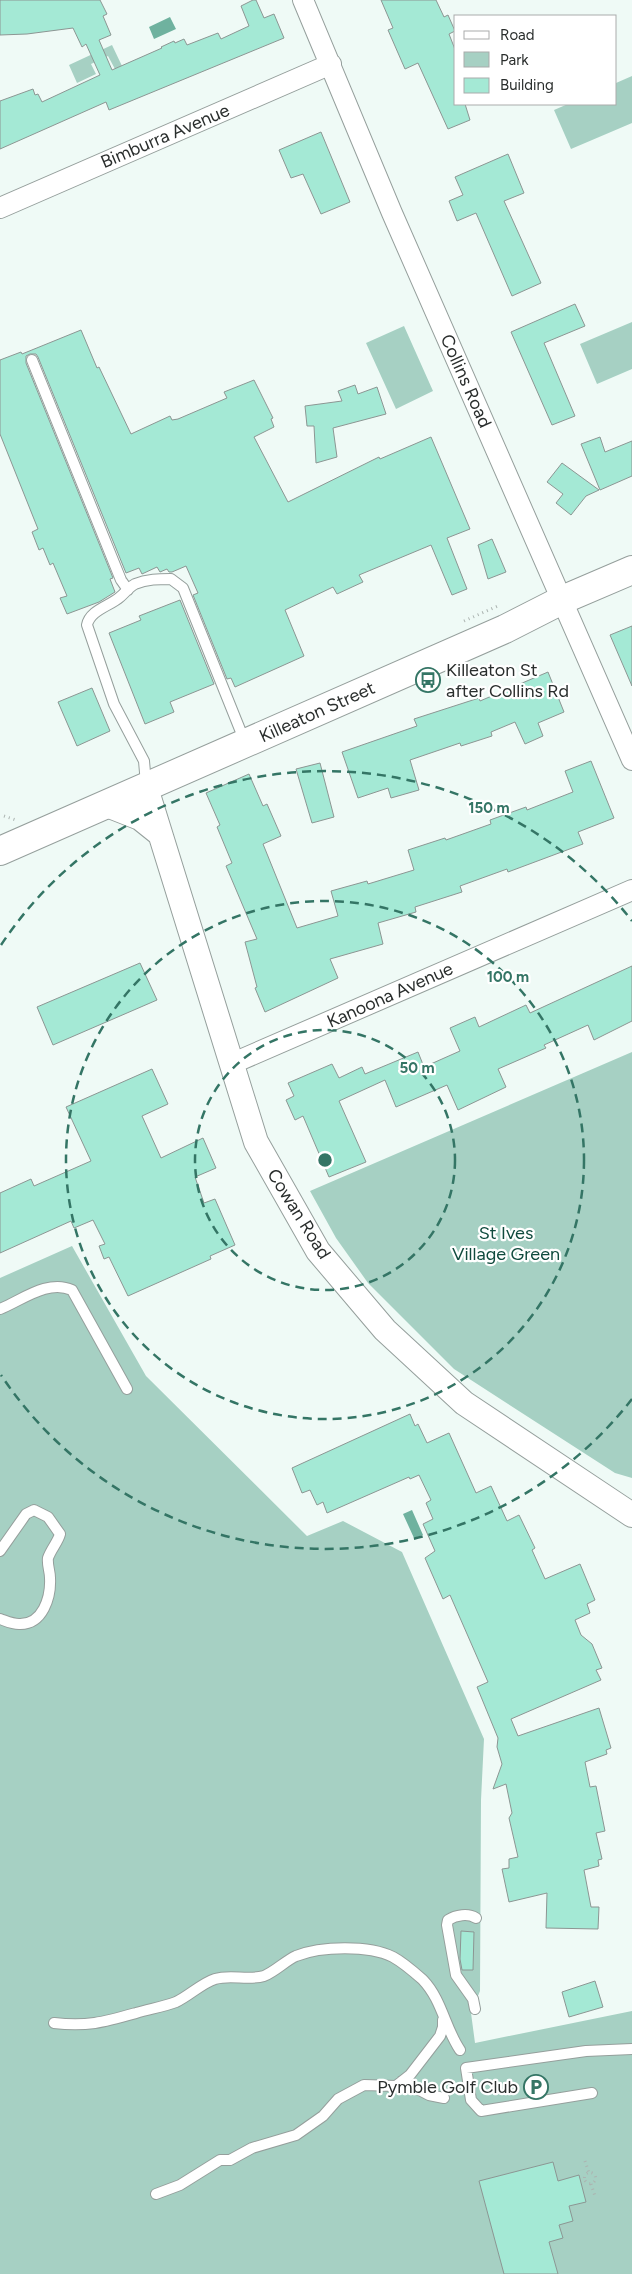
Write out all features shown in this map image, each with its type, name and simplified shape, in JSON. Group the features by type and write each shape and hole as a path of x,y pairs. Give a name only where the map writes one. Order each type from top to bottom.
{"main road":[{"name":"Killeaton Street","path":"1,849 146,788 505,629 562,600 632,570"}],"street":[{"name":"Collins Road","path":"303,0 392,213 632,760"},
{"name":"Bimburra Avenue","path":"0,208 331,64"},
{"name":"Cowan Road","path":"146,788 256,1142 318,1250 385,1330 464,1403 632,1515"},
{"path":"107,805 140,818 160,834"},
{"name":"Kanoona Avenue","path":"231,1064 632,890"}],"lane":[{"path":"32,360 121,580 128,590"},
{"path":"146,788 144,761 114,704 88,629 88,620 128,590 146,580 171,579 183,588 246,743"},
{"path":"0,1309 44,1290 63,1286 72,1290 128,1388"},
{"path":"0,1551 26,1514 34,1510 48,1517 60,1534 59,1539 53,1545 48,1560 50,1578 49,1598 43,1610 28,1623 19,1624 0,1618"},
{"path":"475,2009 473,1999 456,1975 447,1926 448,1920 459,1916 468,1915 476,1918"},
{"path":"54,2023 77,2025 116,2020 175,2002 214,1980 227,1977 256,1978 267,1975 295,1956 339,1949 373,1950 393,1957 423,1981 436,1998 448,2031 460,2050"},
{"path":"156,2194 180,2185 220,2160 230,2160 252,2148 296,2134 323,2116 338,2099 364,2085 396,2086 410,2075 440,2036 444,2027 441,2010"},
{"path":"592,2093 480,2111 471,2100 466,2068 586,2051 632,2049"},
{"path":"402,2081 429,2095 444,2098"}],"path":[{"path":"585,2161 588,2173"},
{"path":"588,2173 598,2176 591,2184"},
{"path":"585,2180 584,2177 588,2173"},
{"path":"580,2182 585,2180"},
{"path":"585,2180 591,2184 594,2196"}],"green space":[{"path":"112,45 122,66 115,69 108,56 91,64 96,74 77,83 69,65"},
{"path":"632,76 632,123 571,149 554,110 566,105 617,105 617,83"},
{"path":"632,322 632,369 597,384 580,344"},
{"path":"404,326 433,391 396,409 366,343"},
{"name":"St Ives Village Green","path":"632,1052 632,1478 615,1473 454,1369 368,1283 336,1238 310,1191"},
{"name":"Pymble Golf Club","path":"72,1246 146,1376 307,1536 343,1521 402,1552 484,1739 481,1800 480,1991 471,2013 475,2043 632,2011 632,2274 0,2274 0,1278"}],"shaded area":[{"path":"170,17 176,29 154,39 149,27"},
{"path":"412,1510 423,1535 414,1538 403,1514"}],"building":[{"path":"0,0 100,0 107,14 103,16 111,35 99,40 112,70 174,41 175,43 184,39 187,45 218,33 221,39 249,26 241,6 253,0 256,0 264,18 274,14 284,38 109,110 106,102 0,149 0,101 33,89 35,95 38,94 42,102 100,75 86,44 82,47 73,28 27,34 0,35"},
{"path":"381,0 436,0 444,17 448,15 454,29 454,32 449,34 454,47 454,105 465,105 470,120 448,129 418,63 405,69 388,30 393,28"},
{"path":"321,132 350,202 321,214 303,174 291,178 279,150"},
{"path":"508,154 524,193 504,201 541,283 512,296 476,213 457,221 449,201 463,195 455,177"},
{"path":"575,304 585,326 544,343 575,416 552,425 511,332"},
{"path":"81,330 97,368 99,367 131,434 170,416 172,420 178,419 227,398 224,392 254,380 273,418 271,419 274,427 254,437 288,502 379,457 380,459 431,437 470,529 447,538 467,589 452,595 431,545 359,575 363,582 337,594 333,587 285,610 304,656 235,687 231,678 227,679 193,595 198,593 186,566 172,572 169,572 167,569 160,572 157,567 142,574 139,568 126,573 38,357 36,354 30,354 26,356 26,363 113,578 110,579 115,592 99,602 67,614 60,598 67,596 53,563 50,565 43,548 39,550 32,532 38,529 0,434 0,360 21,352 22,354"},
{"path":"355,385 358,394 377,387 386,414 333,428 337,457 316,463 314,426 307,426 305,406 342,401 338,391"},
{"path":"600,437 605,452 632,441 632,476 600,490 581,444"},
{"path":"562,463 599,490 586,496 571,515 556,503 563,494 547,482"},
{"path":"492,539 506,572 488,579 478,545"},
{"path":"180,600 214,684 170,702 174,712 145,724 109,633 141,620 139,616"},
{"path":"632,626 632,686 610,635"},
{"path":"548,672 564,712 538,723 543,736 525,744 515,722 491,732 492,736 461,746 460,743 410,760 419,790 391,798 388,788 358,798 342,752 417,726 414,719 479,698 480,701"},
{"path":"92,688 110,731 77,746 58,702"},
{"path":"591,761 614,818 578,832 583,844 508,872 507,869 460,886 462,892 415,907 416,912 378,923 383,944 330,959 338,978 265,1012 255,988 257,987 245,942 257,939 226,866 232,863 217,827 220,825 206,793 249,774 263,806 267,804 281,836 263,844 297,928 338,916 331,891 367,881 368,884 414,870 408,850 445,838 446,840 491,824 490,820 526,807 527,810 573,792 565,771"},
{"path":"320,763 334,817 312,823 296,769"},
{"path":"140,963 157,1000 53,1045 37,1007"},
{"path":"632,966 632,1021 594,1040 588,1025 544,1045 546,1048 498,1069 506,1087 458,1110 447,1085 396,1107 385,1080 339,1101 366,1162 329,1177 303,1116 295,1120 286,1100 294,1096 288,1083 332,1064 339,1078 362,1067 365,1074 418,1052 424,1067 460,1051 450,1028 475,1017 479,1027 526,1005 530,1013"},
{"path":"152,1069 168,1104 142,1116 161,1158 203,1138 216,1168 195,1177 204,1203 215,1199 235,1245 210,1256 211,1259 128,1296 109,1257 104,1259 99,1246 105,1244 93,1220 74,1228 71,1221 0,1253 0,1193 31,1179 34,1186 91,1161 66,1107"},
{"path":"410,1414 415,1426 418,1424 427,1443 449,1433 476,1493 491,1486 507,1521 519,1515 535,1548 532,1550 545,1579 580,1564 595,1600 587,1604 590,1613 575,1620 581,1635 592,1644 602,1668 596,1670 601,1680 511,1719 518,1736 599,1708 611,1748 606,1750 607,1754 585,1762 590,1787 596,1786 605,1831 596,1833 602,1859 598,1860 599,1866 584,1870 591,1907 599,1907 598,1929 546,1928 547,1893 509,1902 502,1869 509,1868 509,1859 518,1857 509,1818 512,1813 506,1784 493,1789 502,1764 497,1747 498,1738 477,1687 488,1682 450,1595 443,1599 425,1558 435,1551 423,1524 433,1519 426,1503 431,1500 419,1475 410,1479 409,1477 327,1513 323,1502 317,1505 310,1490 302,1493 292,1468"},
{"path":"461,1931 474,1932 473,1970 462,1970 460,1959"},
{"path":"595,1981 603,2007 569,2017 562,1992"},
{"path":"553,2162 558,2181 579,2175 586,2202 569,2206 573,2221 559,2225 563,2238 549,2242 558,2274 504,2274 479,2181"}],"place":[{"name":"Killeaton St after Collins Rd","path":"428,680"},
{"name":"Pymble Golf Club","path":"536,2087"}]}
